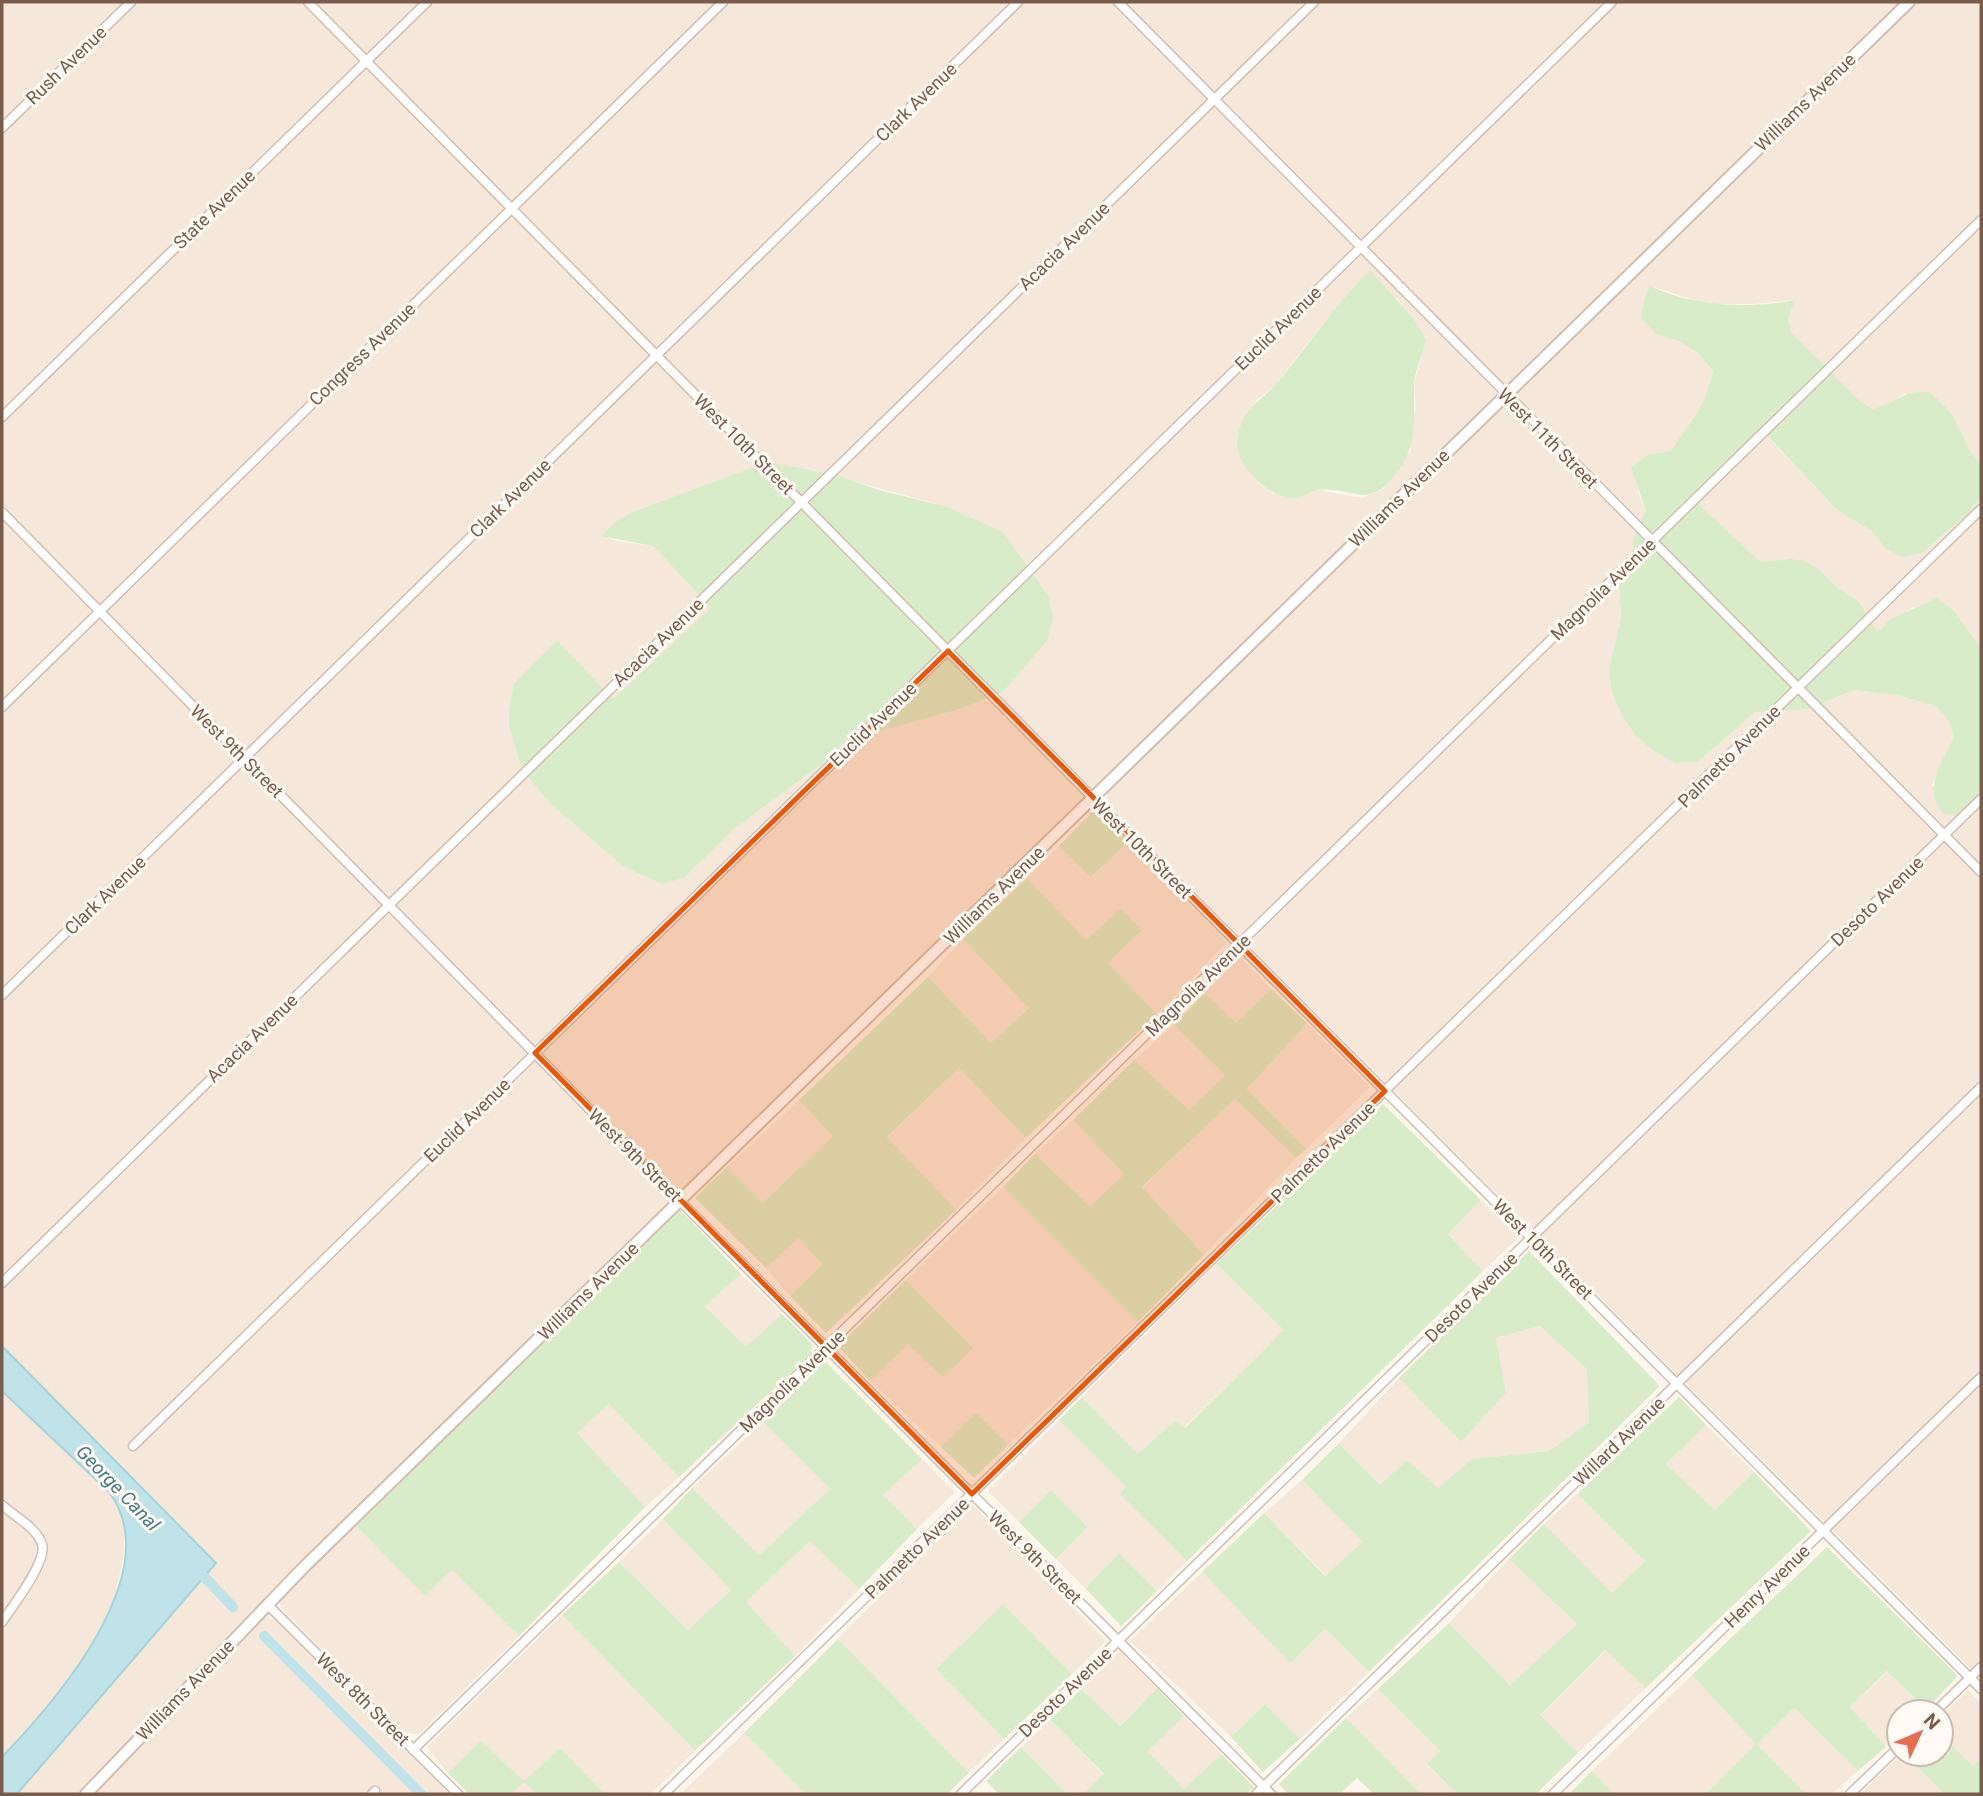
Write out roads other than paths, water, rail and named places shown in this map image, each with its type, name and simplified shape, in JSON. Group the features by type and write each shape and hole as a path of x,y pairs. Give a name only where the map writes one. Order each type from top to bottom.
{"street":[{"name":"Rush Avenue","path":"2,128 131,2"},
{"name":"West 10th Street","path":"308,2 947,651 1981,1689"},
{"name":"State Avenue","path":"2,417 427,2"},
{"name":"Congress Avenue","path":"2,707 723,2"},
{"name":"Clark Avenue","path":"2,995 1018,2"},
{"name":"West 11th Street","path":"1118,2 1981,872"},
{"name":"Acacia Avenue","path":"2,1283 1314,2"},
{"name":"Euclid Avenue","path":"133,1446 1612,2"},
{"name":"Williams Avenue","path":"86,1794 267,1604 1909,2"},
{"name":"Magnolia Avenue","path":"413,1750 1981,220"},
{"name":"Palmetto Avenue","path":"664,1794 1981,509"},
{"name":"West 9th Street","path":"2,512 680,1201 1271,1794"},
{"name":"Desoto Avenue","path":"961,1794 1981,799"},
{"name":"Willard Avenue","path":"1256,1794 1981,1087"},
{"name":"Henry Avenue","path":"1553,1794 1981,1377"},
{"path":"2,1505 36,1534 43,1546 41,1561 2,1622"},
{"name":"West 8th Street","path":"267,1604 458,1794"},
{"path":"1949,1698 1981,1667"},
{"path":"1850,1794 1885,1760"}],"water":[{"path":"2,1346 216,1563 17,1794 2,1794 2,1757 50,1704 98,1634 115,1597 125,1559 124,1524 109,1492 2,1391"}],"waterway":[{"name":"George Canal","path":"195,1567 233,1607"},
{"name":"George Canal","path":"264,1636 421,1794"}]}
